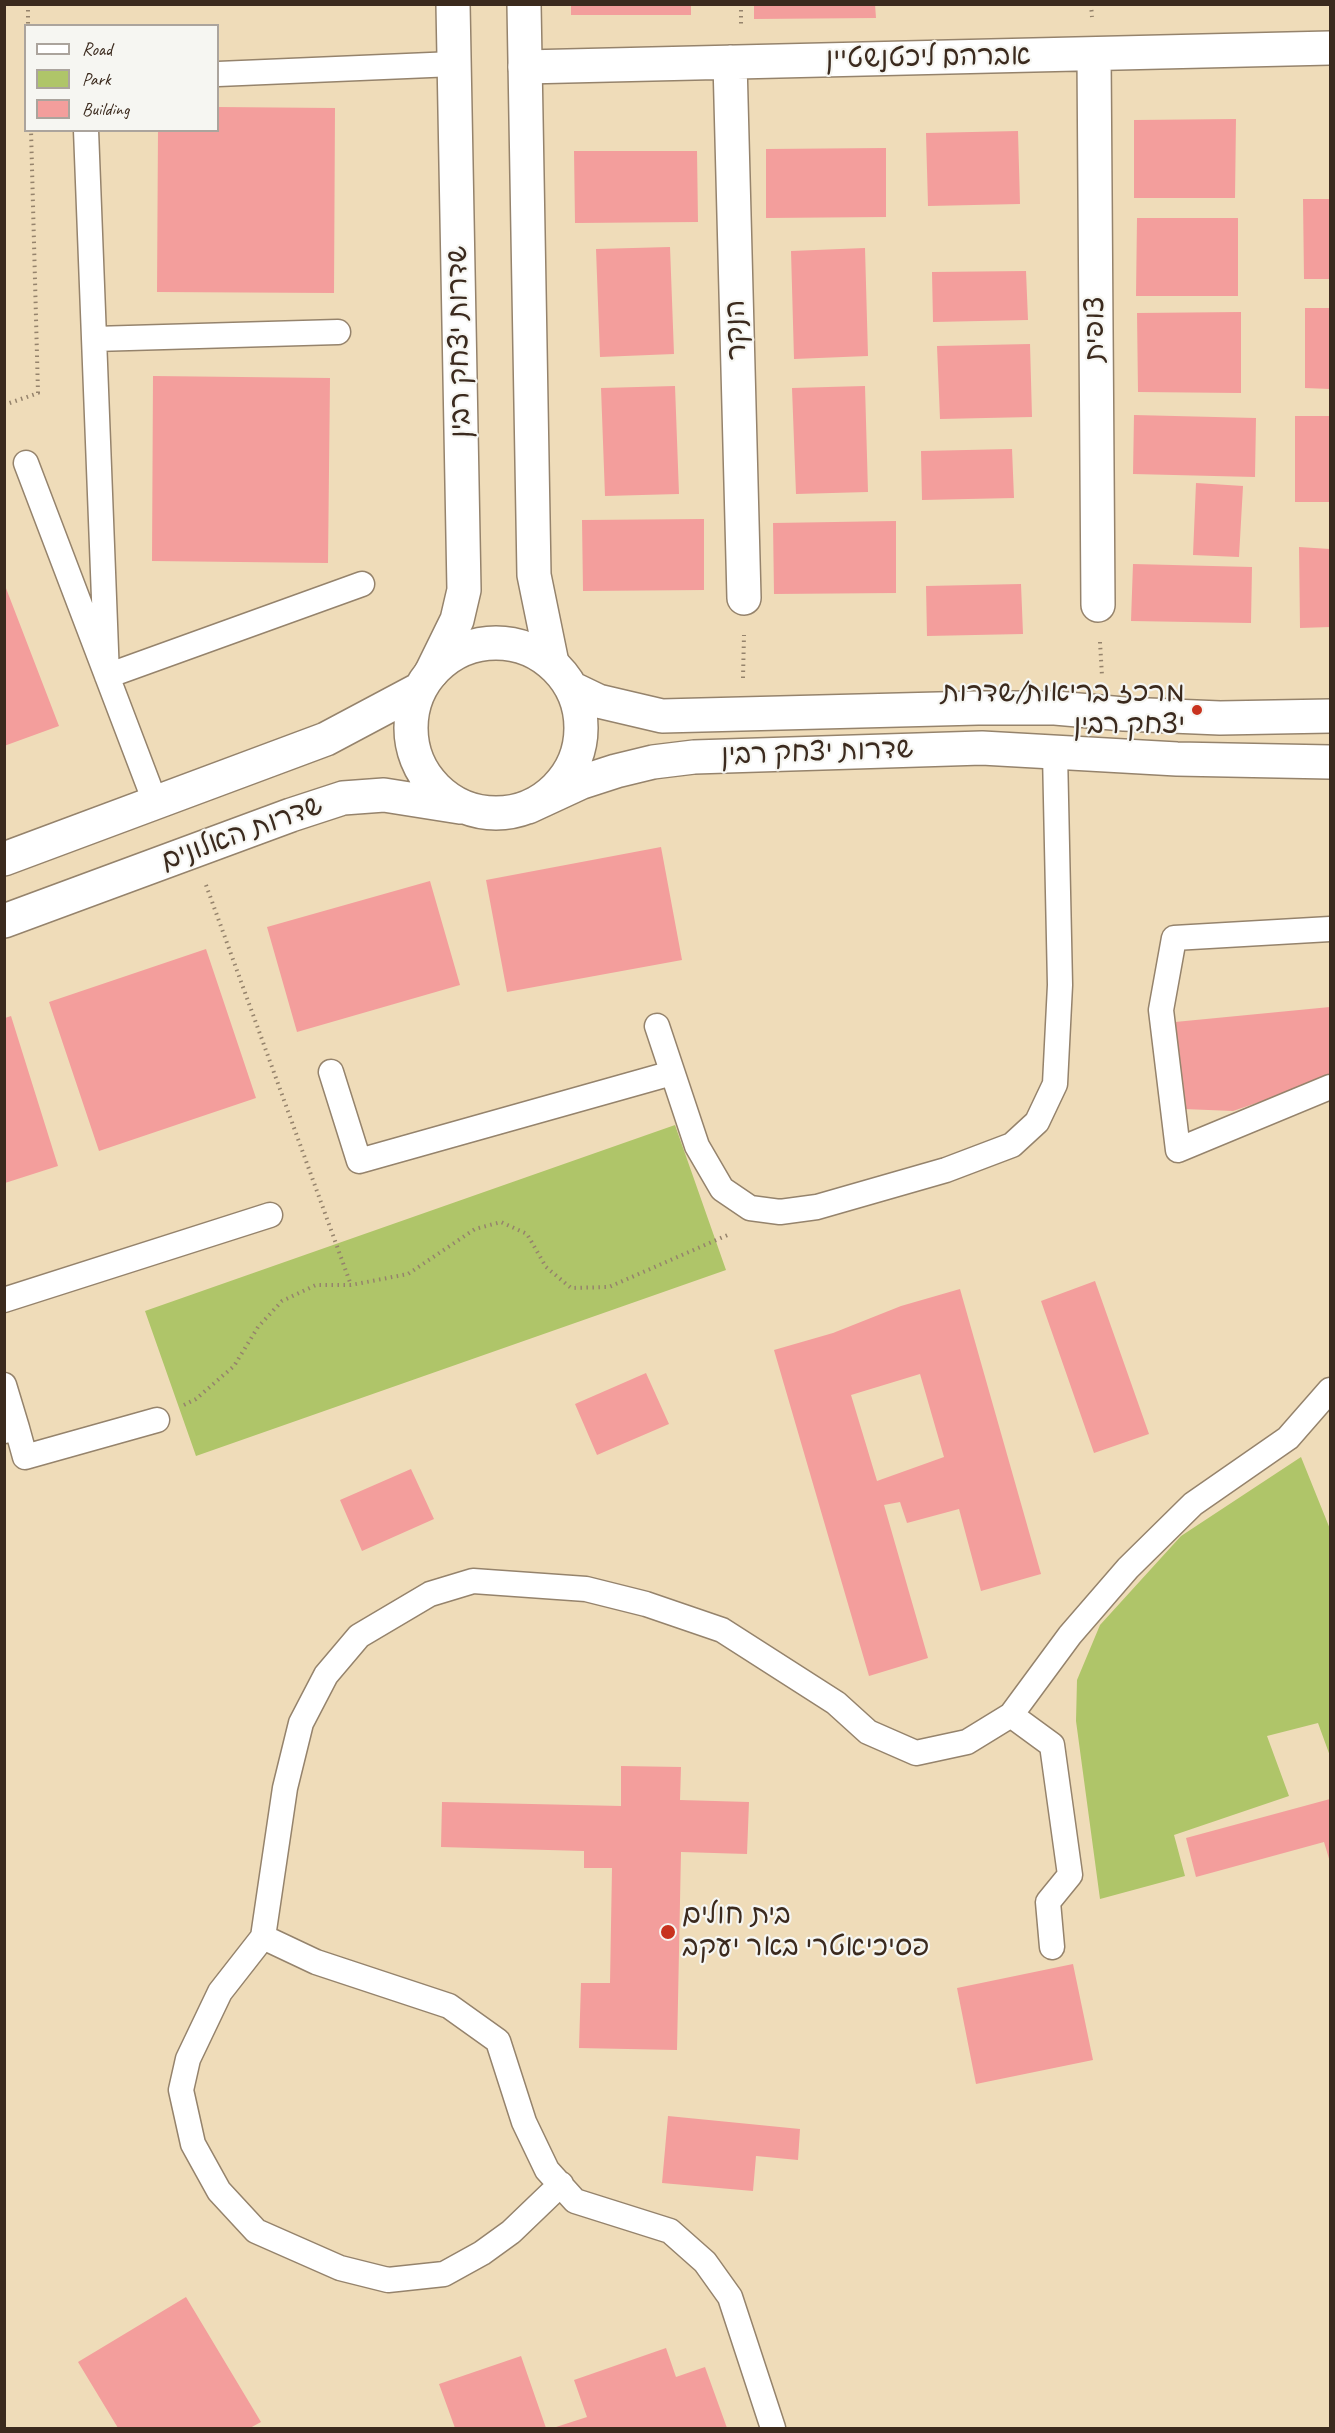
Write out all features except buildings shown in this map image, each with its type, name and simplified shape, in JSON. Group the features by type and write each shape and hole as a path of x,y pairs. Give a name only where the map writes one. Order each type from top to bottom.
{"street":[{"name":"שדרות יצחק רבין","path":"426,681 457,620 464,590 453,4"},
{"path":"524,4 534,575 552,663"},
{"name":"אברהם ליכטנשטיין","path":"525,67 1330,48"},
{"name":"צופית","path":"1094,54 1098,605"},
{"name":"הנקר","path":"729,62 744,598"},
{"path":"503,642 529,649 552,663 573,689 581,716 580,744 570,771 553,792 528,807 508,812 486,813 464,807 444,795 428,778 417,758 412,735 413,711 426,681 451,655 476,645 503,642"},
{"name":"שדרות האלונים","path":"4,859 326,739 426,681"},
{"name":"שדרות יצחק רבין","path":"573,689 598,701 652,715 1055,708 1220,718 1330,716"},
{"name":"שדרות יצחק רבין","path":"528,807 582,782 616,771 653,762 694,757 982,748 1177,759 1330,762"},
{"name":"שדרות האלונים","path":"4,921 291,814 343,798 384,795 486,813"}],"lane":[{"path":"219,74 454,64"},
{"path":"86,132 107,676"},
{"path":"94,339 338,332"},
{"path":"26,463 155,802"},
{"path":"107,676 362,584"},
{"path":"657,1026 697,1146 722,1189 750,1208 780,1212 817,1208 946,1170 1012,1145 1037,1122 1055,1084 1060,985 1055,753"},
{"path":"1330,929 1174,938 1161,1010 1178,1150 1330,1087"},
{"path":"331,1072 359,1161 672,1073"},
{"path":"4,1300 270,1215"},
{"path":"4,1385 11,1430 25,1457 157,1420"},
{"path":"561,2184 511,2232 482,2253 444,2274 388,2280 340,2268 256,2231 219,2191 194,2144 181,2090 188,2059 220,1992 263,1937 285,1788 301,1723 326,1675 359,1636 430,1594 473,1581 586,1589 646,1604 722,1630 836,1703 868,1732 916,1754 967,1742 1011,1715 1070,1635 1128,1568 1193,1504 1288,1438 1330,1390"},
{"path":"1011,1715 1052,1745 1070,1875 1048,1902 1052,1947"},
{"path":"263,1937 316,1962 449,2006 498,2041 524,2122 547,2170 575,2201 670,2231 705,2262 730,2297 773,2428"}],"path":[{"path":"27,4 28,24"},
{"path":"4,405 38,393 31,132"},
{"path":"742,714 744,598"},
{"path":"1098,605 1104,712"},
{"path":"194,850 351,1285"},
{"path":"157,1420 196,1399 234,1366 258,1327 282,1301 316,1285 351,1285 408,1274 475,1229 501,1222 527,1234 546,1267 571,1288 609,1287 780,1212"}],"green space":[{"path":"675,1125 726,1270 196,1456 145,1311"},
{"path":"1301,1457 1330,1529 1330,1756 1318,1723 1267,1736 1289,1796 1174,1835 1185,1876 1100,1899 1076,1721 1077,1680 1100,1625 1181,1536"}],"place":[{"name":"מרכז בריאות/שדרות יצחק רבין","path":"1197,710"},
{"name":"בית חולים פסיכיאטרי באר יעקב","path":"668,1932"}]}
